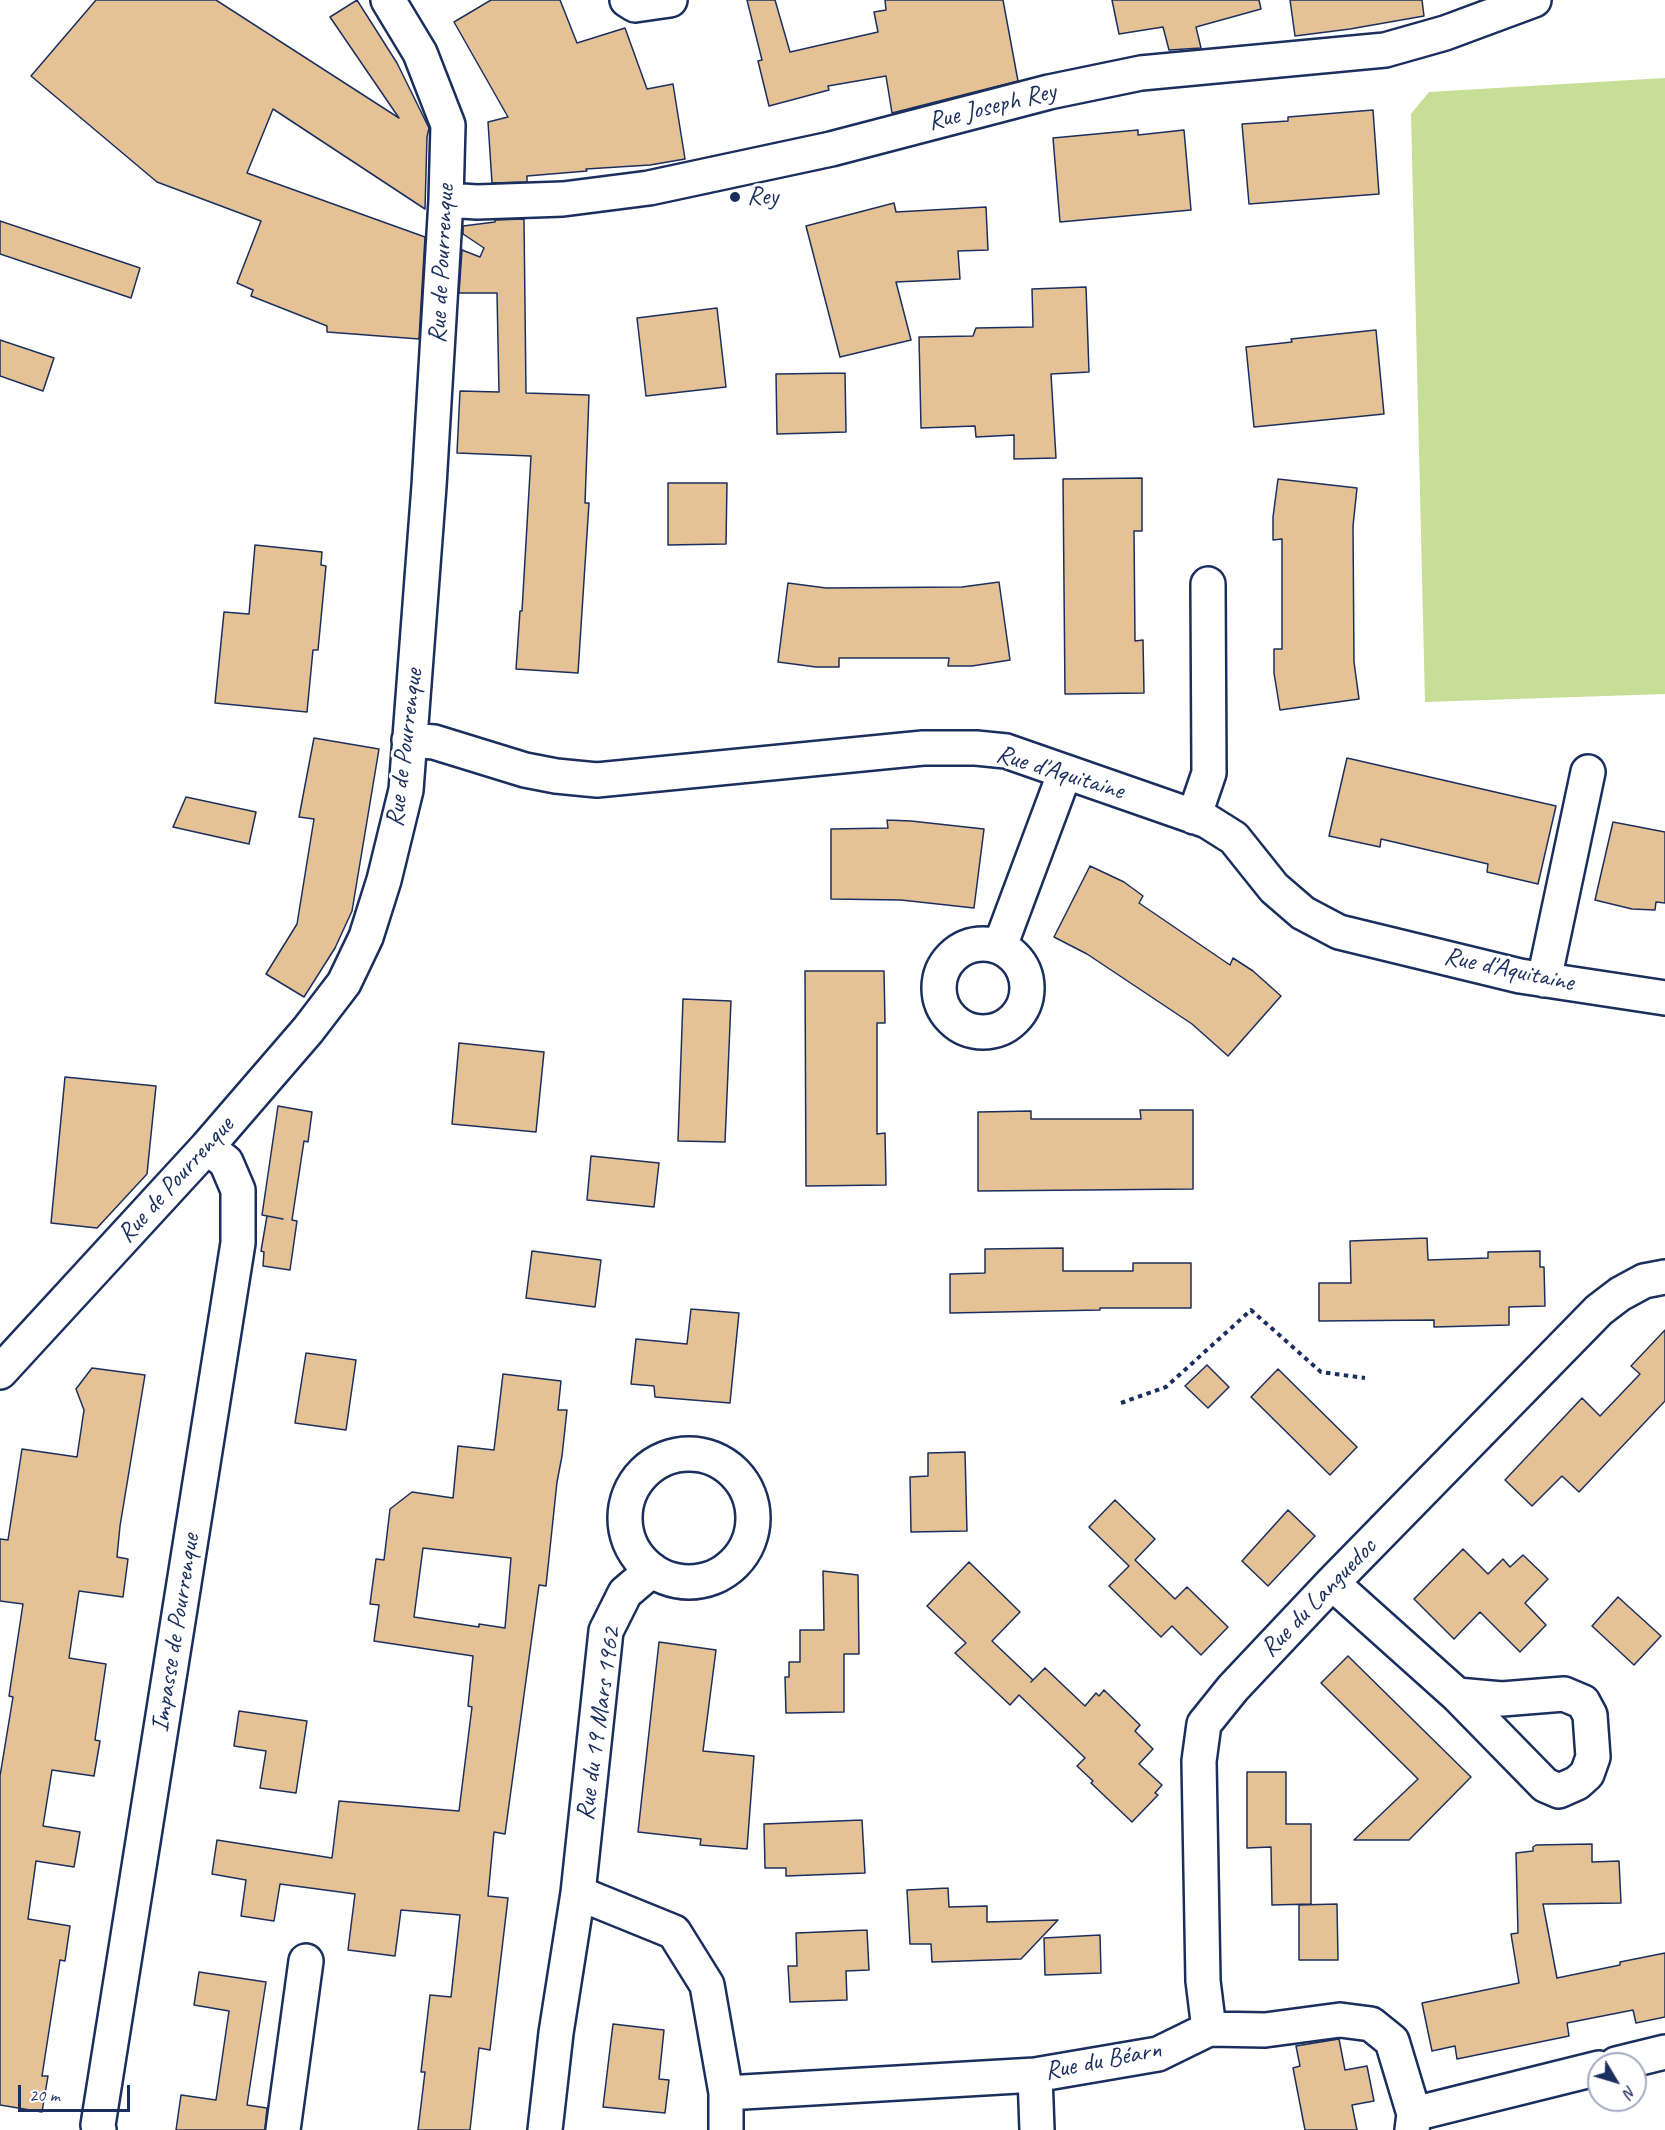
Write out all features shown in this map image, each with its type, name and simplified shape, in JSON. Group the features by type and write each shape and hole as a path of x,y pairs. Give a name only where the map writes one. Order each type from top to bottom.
{"street":[{"name":"Rue de Pourrenque","path":"0,1372 207,1148 308,1030 344,982 366,936 384,880 406,790 423,580 446,200 448,125 420,52 388,0"},
{"path":"627,0 635,5 670,0"},
{"name":"Rue Joseph Rey","path":"446,200 477,202 563,199 650,188 831,149 1049,92 1141,73 1385,50 1445,33 1534,0"},
{"path":"1194,817 1209,773 1208,585"},
{"name":"Rue d'Aquitaine","path":"409,740 434,742 525,770 597,780 923,748 975,748 1006,752 1207,821 1234,838 1274,888 1303,913 1339,932 1544,980 1665,998"},
{"path":"1000,946 1065,772"},
{"path":"1544,980 1588,772"},
{"name":"Impasse de Pourrenque","path":"99,2130 238,1243 238,1190 226,1162 207,1148"},
{"name":"Rue du Languedoc","path":"1209,2029 1203,1981 1199,1761 1204,1724 1233,1688 1332,1583 1599,1310 1620,1294 1644,1281 1665,1277"},
{"name":"Rue du 19 Mars 1962","path":"545,2130 556,2032 578,1893 606,1631 625,1593 652,1570"},
{"path":"1332,1583 1457,1695"},
{"path":"578,1893 674,1932 707,1984 726,2093 726,2130"},
{"path":"283,2130 306,1961"},
{"name":"Rue du Béarn","path":"726,2093 1035,2075 1158,2054 1209,2029 1265,2030 1340,2020 1371,2024 1392,2041 1413,2122"},
{"path":"1647,2056 1665,2052"},
{"path":"1413,2122 1587,2071"},
{"path":"1035,2075 1037,2130"}],"path":[{"path":"1121,1403 1166,1387 1251,1310 1321,1372 1365,1378"}],"green space":[{"path":"1665,78 1665,694 1425,702 1411,114 1429,92"}],"building":[{"path":"96,0 216,0 399,118 330,17 357,0 397,63 429,128 425,209 273,109 247,173 425,237 419,339 327,332 327,326 251,296 253,290 237,283 261,221 157,182 31,76"},
{"path":"491,0 560,0 577,43 625,28 647,89 673,84 685,159 650,165 527,176 527,182 492,183 488,122 508,117 454,22"},
{"path":"747,0 775,0 790,52 878,32 874,12 886,10 885,0 1003,0 1018,81 892,113 886,76 828,86 829,90 769,106 758,61 762,60"},
{"path":"1112,0 1259,0 1261,9 1196,27 1201,48 1169,50 1163,27 1119,34"},
{"path":"1290,0 1422,0 1424,16 1295,36"},
{"path":"1373,110 1379,194 1249,204 1242,124 1288,121 1288,117"},
{"path":"1138,130 1138,135 1184,130 1191,210 1060,222 1053,138"},
{"path":"894,203 896,212 986,207 988,250 958,251 960,279 896,282 911,340 840,357 806,226"},
{"path":"524,219 526,393 589,395 585,503 589,503 578,673 516,669 520,611 522,611 531,456 457,453 460,391 499,392 497,293 459,293 462,250 480,257 484,248 463,234 463,226 495,222 495,220"},
{"path":"0,221 140,268 131,298 0,254"},
{"path":"1086,287 1089,372 1051,374 1056,458 1014,459 1014,435 976,437 975,426 921,428 919,337 973,336 976,328 1033,327 1032,289"},
{"path":"717,308 726,387 646,396 637,318"},
{"path":"1376,330 1384,414 1254,427 1246,347 1292,342 1291,339"},
{"path":"0,340 54,358 43,391 0,376"},
{"path":"845,373 846,432 777,434 776,374"},
{"path":"1142,478 1142,531 1134,531 1135,641 1143,640 1144,693 1065,694 1063,479"},
{"path":"1278,479 1357,488 1353,526 1354,662 1359,699 1280,710 1274,673 1274,649 1282,649 1282,539 1273,540 1273,517"},
{"path":"668,483 727,483 726,544 668,545"},
{"path":"255,545 322,552 321,565 326,566 318,650 313,650 307,712 215,703 224,612 249,614"},
{"path":"999,582 1010,660 972,666 948,666 949,658 839,658 839,667 816,667 778,662 788,583 826,588 962,587"},
{"path":"314,738 379,749 352,911 335,948 304,997 266,974 297,924 314,819 299,817"},
{"path":"1347,758 1556,806 1538,884 1487,872 1488,864 1381,839 1380,847 1329,836"},
{"path":"186,797 256,812 249,844 173,827"},
{"path":"887,820 984,829 974,908 901,900 831,899 831,829 888,828"},
{"path":"1613,822 1665,832 1665,903 1656,902 1655,910 1632,909 1595,900"},
{"path":"1090,866 1124,882 1143,896 1139,903 1230,965 1233,958 1253,971 1281,996 1228,1056 1192,1024 1087,954 1054,937"},
{"path":"805,971 884,971 885,1023 877,1023 877,1134 885,1133 886,1185 806,1186"},
{"path":"683,999 731,1001 725,1142 678,1141"},
{"path":"459,1043 544,1052 536,1132 452,1124"},
{"path":"65,1077 156,1086 147,1174 97,1228 51,1223"},
{"path":"278,1106 312,1112 308,1142 304,1141 292,1220 297,1221 290,1270 263,1266 264,1252 261,1251 267,1216 283,1219 262,1215"},
{"path":"1140,1110 1193,1110 1193,1189 978,1191 978,1112 1031,1111 1031,1119 1141,1119"},
{"path":"591,1156 659,1163 654,1207 587,1200"},
{"path":"1427,1238 1428,1260 1488,1258 1488,1252 1540,1251 1540,1267 1544,1267 1545,1306 1509,1307 1509,1325 1434,1327 1434,1320 1319,1321 1319,1283 1351,1283 1350,1241"},
{"path":"1063,1248 1063,1271 1133,1271 1133,1263 1191,1263 1191,1308 1100,1308 1100,1310 950,1313 950,1274 985,1273 985,1249"},
{"path":"532,1251 601,1260 595,1307 526,1298"},
{"path":"691,1309 739,1313 730,1403 655,1397 654,1386 631,1384 636,1339 687,1344"},
{"path":"1665,1330 1665,1401 1579,1492 1562,1476 1532,1506 1505,1480 1582,1398 1600,1416 1640,1374 1631,1366"},
{"path":"306,1353 356,1360 346,1430 295,1423"},
{"path":"1207,1365 1229,1387 1208,1408 1185,1386"},
{"path":"92,1368 145,1375 120,1526 117,1557 128,1559 123,1597 79,1591 69,1658 106,1664 95,1740 100,1741 94,1776 52,1770 43,1826 80,1832 74,1867 36,1861 28,1919 70,1926 65,1961 60,1960 42,2076 48,2076 42,2112 0,2105 0,1776 13,1697 9,1696 23,1604 0,1601 0,1539 8,1540 22,1449 77,1457 84,1410 76,1389"},
{"path":"1278,1369 1357,1447 1330,1475 1251,1397"},
{"path":"503,1374 561,1381 558,1410 567,1410 546,1586 539,1585 505,1834 494,1832 488,1896 508,1898 490,2050 479,2048 470,2130 418,2130 425,2072 421,2072 430,1995 451,1997 460,1915 401,1910 395,1956 348,1950 355,1894 280,1884 274,1921 241,1916 246,1880 212,1874 217,1840 332,1858 339,1801 459,1811 472,1707 468,1706 473,1656 374,1641 379,1605 370,1604 376,1559 384,1560 390,1509 412,1492 453,1498 458,1446 494,1450","holes":["423,1548 511,1558 505,1628 479,1624 479,1627 414,1617"]},
{"path":"965,1452 967,1531 911,1532 910,1477 928,1476 928,1453"},
{"path":"1115,1500 1155,1539 1135,1560 1175,1599 1187,1587 1228,1627 1201,1655 1172,1626 1161,1637 1109,1586 1129,1566 1089,1527"},
{"path":"1288,1510 1315,1536 1268,1586 1242,1561"},
{"path":"1463,1549 1488,1574 1503,1559 1510,1567 1523,1555 1548,1579 1525,1603 1546,1625 1520,1652 1480,1612 1454,1639 1414,1599"},
{"path":"969,1562 1020,1612 992,1641 1033,1680 1045,1668 1085,1706 1096,1693 1099,1696 1104,1690 1140,1725 1135,1731 1153,1749 1139,1764 1162,1785 1155,1793 1158,1795 1132,1822 1091,1783 1093,1781 1077,1766 1085,1758 1019,1695 1010,1705 955,1653 966,1643 927,1606"},
{"path":"823,1571 858,1575 859,1654 844,1654 844,1712 786,1713 785,1677 789,1677 789,1662 800,1662 800,1630 824,1630"},
{"path":"1618,1597 1661,1636 1634,1665 1592,1626"},
{"path":"659,1642 716,1650 703,1751 754,1756 747,1849 700,1845 701,1839 638,1832"},
{"path":"1348,1656 1471,1777 1409,1840 1354,1840 1418,1779 1321,1683"},
{"path":"239,1711 307,1721 296,1793 260,1788 266,1751 234,1746"},
{"path":"1247,1772 1286,1772 1286,1824 1311,1824 1311,1904 1272,1905 1271,1847 1247,1848"},
{"path":"862,1820 865,1873 786,1876 786,1868 765,1868 764,1824"},
{"path":"1592,1844 1592,1862 1619,1861 1621,1903 1543,1904 1557,1978 1665,1953 1665,2017 1636,2023 1633,2010 1567,2023 1569,2036 1457,2059 1455,2046 1432,2051 1422,2003 1519,1983 1511,1934 1518,1933 1516,1853 1533,1851 1536,1845"},
{"path":"948,1888 949,1907 987,1906 987,1922 1058,1920 1021,1959 932,1962 931,1944 910,1944 907,1890"},
{"path":"1337,1904 1338,1960 1299,1960 1299,1905"},
{"path":"867,1930 869,1970 846,1971 847,2000 790,2002 788,1966 797,1966 796,1933"},
{"path":"1100,1935 1101,1973 1045,1975 1044,1938"},
{"path":"199,1972 266,1982 247,2105 267,2108 265,2130 176,2130 181,2095 216,2100 229,2011 194,2005"},
{"path":"613,2024 664,2030 659,2079 669,2080 665,2113 603,2107"},
{"path":"1339,2039 1345,2070 1367,2066 1374,2101 1352,2105 1357,2130 1305,2130 1293,2068 1300,2066 1296,2046"}],"place":[{"name":"Rey","path":"735,197"}]}
